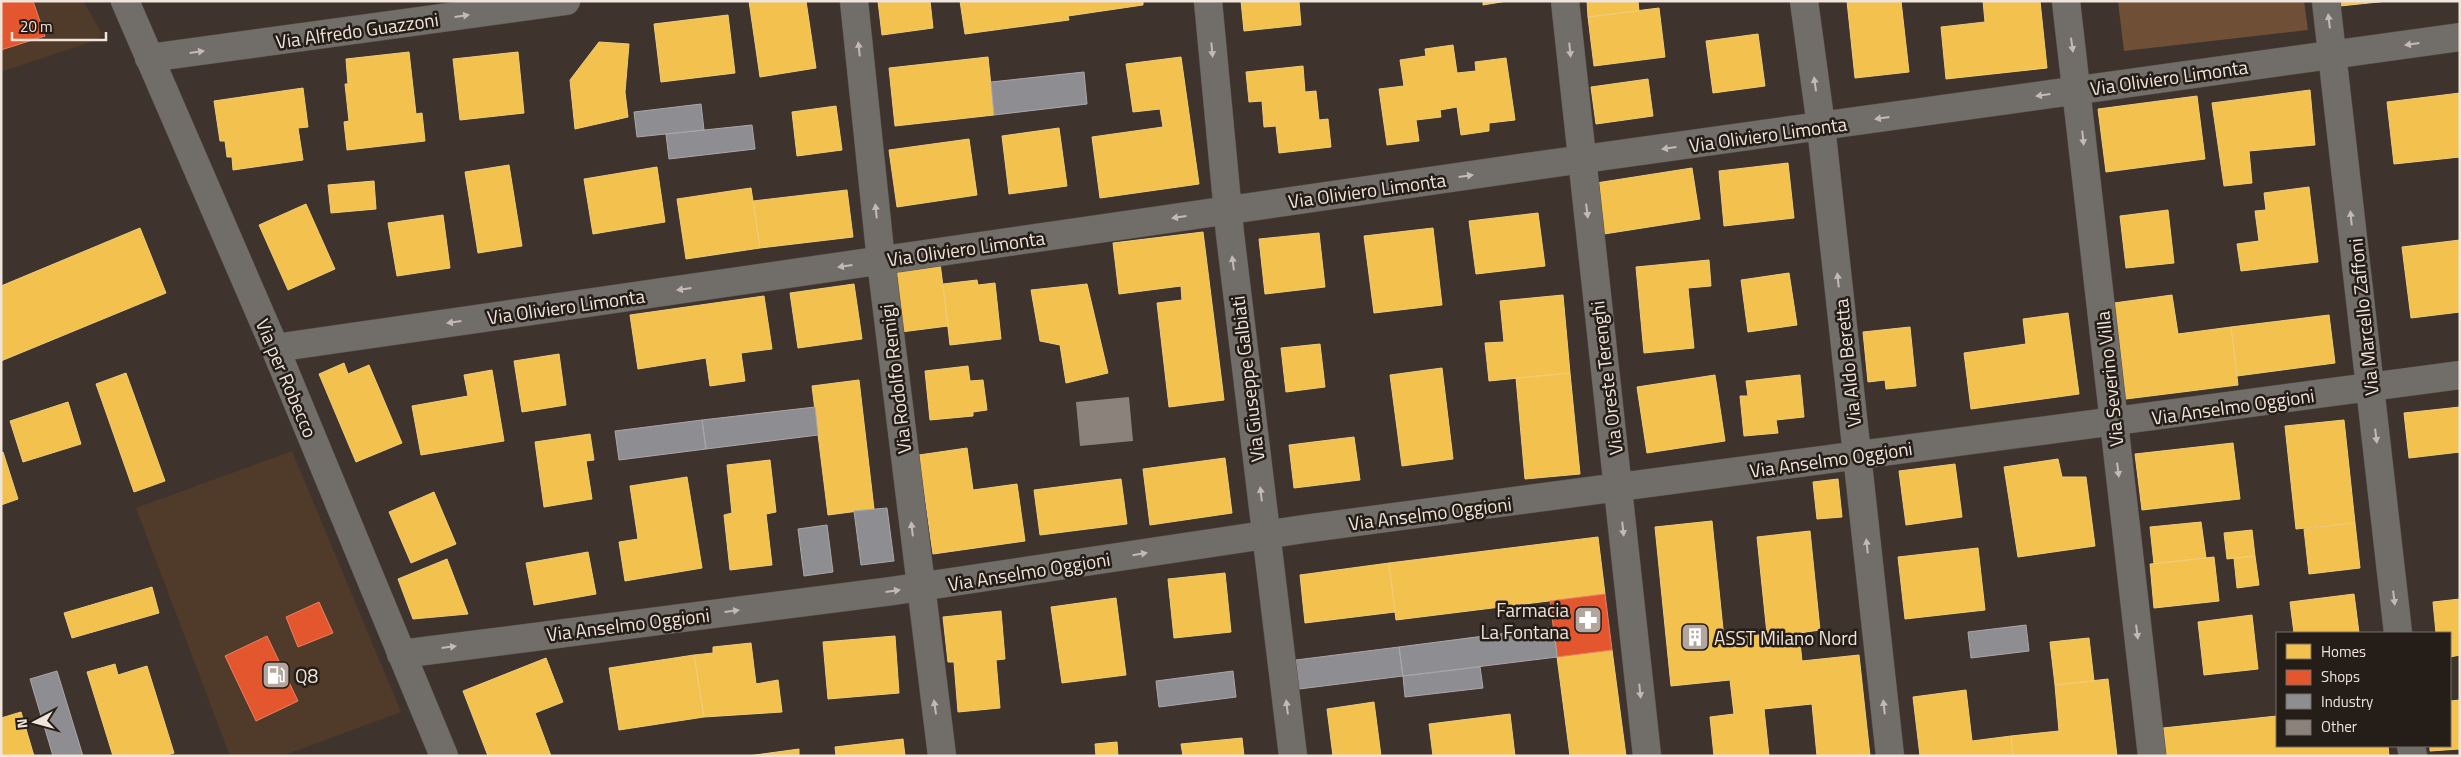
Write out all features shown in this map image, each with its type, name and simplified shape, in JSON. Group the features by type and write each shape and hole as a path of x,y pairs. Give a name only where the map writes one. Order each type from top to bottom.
{"street":[{"name":"Via per Robecco","path":"125,1 275,348 400,654 444,756"},
{"name":"Via Alfredo Guazzoni","path":"149,58 566,1"},
{"name":"Via Rodolfo Remigi","path":"854,1 881,261 942,756"},
{"name":"Via Giuseppe Galbiati","path":"1208,1 1227,210 1292,756"},
{"name":"Via Oreste Terenghi","path":"1565,1 1646,756"},
{"name":"Via Aldo Beretta","path":"1804,1 1821,126 1890,756"},
{"name":"Via Severino Villa","path":"2066,1 2078,90 2113,422 2152,756"},
{"name":"Via Marcello Zaffoni","path":"2326,1 2398,632"},
{"name":"Via Oliviero Limonta","path":"275,348 1227,210 2460,37"},
{"name":"Via Anselmo Oggioni","path":"400,654 920,587 1266,535 2371,388 2460,374"}],"shaded area":[{"path":"1,1 83,1 103,35 94,41 1,72"},
{"path":"2118,1 2304,1 2308,30 2124,51"},
{"path":"292,451 401,712 282,756 230,756 136,508"}],"building: Homes":[{"path":"749,1 806,1 816,68 760,77"},
{"path":"878,1 930,1 933,28 882,35"},
{"path":"960,1 1143,1 1143,5 1068,16 1069,20 965,34"},
{"path":"1241,1 1299,1 1301,25 1244,31"},
{"path":"1483,1 1507,1 1483,5"},
{"path":"1587,1 1638,1 1639,11 1588,17"},
{"path":"1847,1 1901,1 1909,72 1855,78"},
{"path":"1983,1 2040,1 2047,68 1946,79 1941,27 1985,22"},
{"path":"2340,1 2388,1 2340,6"},
{"path":"1659,8 1665,57 1594,66 1588,17"},
{"path":"728,15 735,73 661,82 654,24"},
{"path":"1758,34 1765,86 1713,93 1706,41"},
{"path":"599,42 629,44 625,92 628,117 575,129 570,80"},
{"path":"1453,45 1457,73 1476,71 1475,62 1506,58 1515,120 1489,123 1489,131 1461,135 1457,107 1440,110 1441,117 1416,120 1419,141 1387,145 1379,89 1404,86 1400,60 1426,56 1425,49"},
{"path":"409,52 416,114 422,113 425,141 347,150 344,122 349,121 345,84 348,84 346,59"},
{"path":"518,52 524,113 460,120 453,59"},
{"path":"988,57 994,115 895,126 889,68"},
{"path":"1181,57 1199,184 1100,198 1092,137 1163,127 1160,109 1133,112 1126,64"},
{"path":"1303,66 1305,92 1316,91 1319,120 1328,119 1331,147 1279,153 1276,126 1264,127 1262,101 1249,102 1246,72"},
{"path":"1648,79 1653,116 1596,124 1591,87"},
{"path":"303,88 308,127 298,128 303,160 233,170 232,157 227,157 225,141 220,141 214,101"},
{"path":"2310,90 2315,145 2249,151 2252,183 2224,186 2212,103"},
{"path":"2460,93 2460,157 2394,164 2387,102"},
{"path":"2197,96 2205,159 2106,172 2098,109"},
{"path":"836,106 842,150 797,156 792,112"},
{"path":"1059,128 1067,186 1009,194 1002,136"},
{"path":"969,139 977,195 897,207 889,150"},
{"path":"1788,163 1794,218 1724,226 1719,171"},
{"path":"509,165 522,246 478,253 465,172"},
{"path":"657,167 665,222 593,234 584,179"},
{"path":"1692,168 1700,219 1604,234 1596,183"},
{"path":"374,181 376,209 331,213 328,185"},
{"path":"2309,187 2318,262 2241,271 2237,244 2259,241 2255,211 2266,210 2264,193"},
{"path":"751,188 760,248 686,259 677,199"},
{"path":"847,190 853,237 760,248 753,201"},
{"path":"306,204 335,269 288,290 259,225"},
{"path":"2168,210 2174,263 2126,268 2120,216"},
{"path":"1538,213 1545,266 1476,274 1469,221"},
{"path":"443,215 450,268 397,276 388,223"},
{"path":"140,228 166,293 1,361 1,286"},
{"path":"1433,228 1442,305 1374,313 1364,236"},
{"path":"1203,232 1224,400 1169,407 1157,303 1182,300 1181,286 1119,294 1113,243"},
{"path":"1319,233 1325,287 1265,294 1259,239"},
{"path":"2460,240 2460,312 2411,318 2402,247"},
{"path":"1709,260 1711,286 1688,288 1694,348 1644,353 1636,267"},
{"path":"940,263 948,326 901,332 893,269"},
{"path":"1789,273 1797,325 1748,332 1741,280"},
{"path":"977,280 978,285 995,283 1001,339 950,345 943,284"},
{"path":"854,284 862,339 798,348 790,293"},
{"path":"1087,284 1108,373 1066,383 1060,345 1040,341 1031,290"},
{"path":"1563,295 1570,373 1489,381 1485,343 1504,342 1500,301"},
{"path":"2172,295 2178,334 2231,327 2238,385 2126,399 2114,303"},
{"path":"764,296 772,349 741,353 745,381 710,386 706,358 638,369 630,315"},
{"path":"2068,313 2079,394 1971,409 1964,353 2026,344 2023,319"},
{"path":"2329,315 2335,363 2237,376 2231,327"},
{"path":"1910,327 1916,386 1886,389 1885,380 1868,382 1863,332"},
{"path":"1320,344 1325,387 1286,392 1281,348"},
{"path":"559,354 566,405 522,412 514,361"},
{"path":"344,363 348,374 369,365 402,443 356,462 319,374"},
{"path":"968,366 970,381 983,380 987,410 973,412 973,416 930,420 925,371"},
{"path":"1442,368 1453,459 1402,466 1390,375"},
{"path":"492,370 504,441 421,455 412,406 468,396 464,375"},
{"path":"126,373 165,481 134,492 96,384"},
{"path":"1570,373 1580,474 1525,479 1516,378"},
{"path":"1715,375 1725,441 1647,453 1637,387"},
{"path":"1800,375 1804,417 1776,420 1778,433 1744,436 1740,396 1748,396 1746,381"},
{"path":"859,380 874,509 828,515 812,386"},
{"path":"68,402 81,444 23,462 10,421"},
{"path":"2460,407 2460,452 2409,458 2404,413"},
{"path":"2344,420 2355,523 2296,529 2285,426"},
{"path":"590,434 594,460 586,461 592,499 544,507 535,442"},
{"path":"1354,437 1360,480 1294,488 1289,445"},
{"path":"2233,443 2240,499 2142,510 2135,454"},
{"path":"967,448 973,490 1017,484 1025,541 933,554 919,455"},
{"path":"3,452 18,499 1,505 1,453"},
{"path":"1225,458 1232,513 1150,525 1143,469"},
{"path":"2058,459 2062,477 2086,477 2095,546 2018,557 2004,467"},
{"path":"770,460 776,512 766,514 772,565 730,570 724,515 732,513 727,465"},
{"path":"1955,464 1962,517 1906,525 1899,471"},
{"path":"687,477 702,568 625,581 619,542 638,539 630,486"},
{"path":"1121,479 1127,524 1040,535 1034,490"},
{"path":"1838,479 1842,517 1817,519 1813,482"},
{"path":"434,492 456,544 411,563 389,512"},
{"name":"ASST Milano Nord","path":"1712,521 1724,639 1767,634 1757,537 1810,531 1820,630 1799,633 1802,661 1859,655 1870,756 1817,756 1812,704 1764,709 1769,756 1714,756 1710,717 1734,714 1730,680 1671,686 1655,527"},
{"path":"2201,522 2206,558 2154,564 2150,527"},
{"path":"2355,523 2360,568 2309,574 2304,529"},
{"path":"2252,530 2255,556 2227,559 2224,533"},
{"path":"1598,537 1605,594 1396,620 1389,563"},
{"path":"1978,548 1985,610 1905,619 1898,557"},
{"path":"588,552 596,594 534,605 526,563"},
{"path":"2255,556 2259,585 2237,588 2234,558"},
{"path":"2214,557 2219,601 2154,608 2150,564"},
{"path":"447,559 468,614 413,619 398,579"},
{"path":"1389,563 1395,612 1305,623 1300,575"},
{"path":"1225,573 1231,632 1174,638 1168,579"},
{"path":"152,587 159,613 72,638 64,613"},
{"path":"2354,594 2359,632 2294,632 2290,602"},
{"path":"1116,598 1126,675 1062,683 1051,607"},
{"path":"2460,599 2460,655 2451,657 2451,632 2436,632 2433,602"},
{"path":"1001,611 1005,659 996,660 1000,708 958,712 954,662 948,662 943,617"},
{"path":"2252,615 2258,669 2204,675 2198,622"},
{"path":"895,636 899,693 828,699 823,642"},
{"path":"2089,638 2094,681 2055,685 2050,642"},
{"path":"751,643 756,684 778,680 782,712 704,717 694,655 713,653 713,647"},
{"path":"1612,650 1626,756 1570,756 1557,657"},
{"path":"694,655 704,717 619,730 609,668"},
{"path":"546,658 563,702 535,713 551,756 488,756 463,691"},
{"path":"115,664 118,675 147,666 174,753 164,756 113,756 87,672"},
{"path":"2108,679 2117,756 2013,756 2011,736 2059,731 2055,685"},
{"path":"1966,690 1972,741 2011,736 2013,756 1920,756 1913,697"},
{"path":"2460,700 2460,753 2459,749 2430,751 2430,747 2451,747 2451,701"},
{"path":"1374,702 1381,756 1333,756 1327,709"},
{"path":"21,712 34,756 1,756 1,718"},
{"path":"1510,714 1515,756 1433,756 1429,724"},
{"path":"2276,716 2276,747 2388,747 2389,756 2166,756 2163,728"},
{"path":"1242,738 1244,756 1183,756 1181,744"},
{"path":"903,739 905,756 836,756 835,747"},
{"path":"1117,742 1118,756 1096,756 1095,744"},
{"path":"799,749 799,756 748,756"}],"building: Shops":[{"path":"1,1 33,1 45,36 1,50"},
{"path":"1605,594 1612,650 1557,657 1550,601"},
{"path":"319,602 333,633 298,647 286,617"},
{"path":"267,636 298,701 256,721 225,656"}],"building: Industry":[{"path":"1084,72 1087,104 994,115 991,82"},
{"path":"701,104 704,130 637,137 634,112"},
{"path":"752,125 755,149 669,159 666,134"},
{"path":"815,407 818,435 706,449 702,420"},
{"path":"702,420 706,449 619,460 615,431"},
{"path":"887,508 894,561 861,565 854,511"},
{"path":"827,525 833,572 804,576 798,529"},
{"path":"2026,625 2029,651 1971,658 1968,632"},
{"path":"1554,627 1557,657 1403,676 1399,647"},
{"path":"1399,647 1403,676 1299,689 1296,660"},
{"path":"1480,667 1483,688 1405,697 1403,676"},
{"path":"57,671 83,756 53,756 30,679"},
{"path":"1233,671 1236,697 1159,707 1156,681"}],"building: Other":[{"path":"1129,397 1133,441 1080,446 1076,402"}],"place":[{"name":"Farmacia La Fontana","path":"1588,620"},
{"name":"ASST Milano Nord","path":"1695,637"},
{"name":"Q8","path":"276,675"}]}
